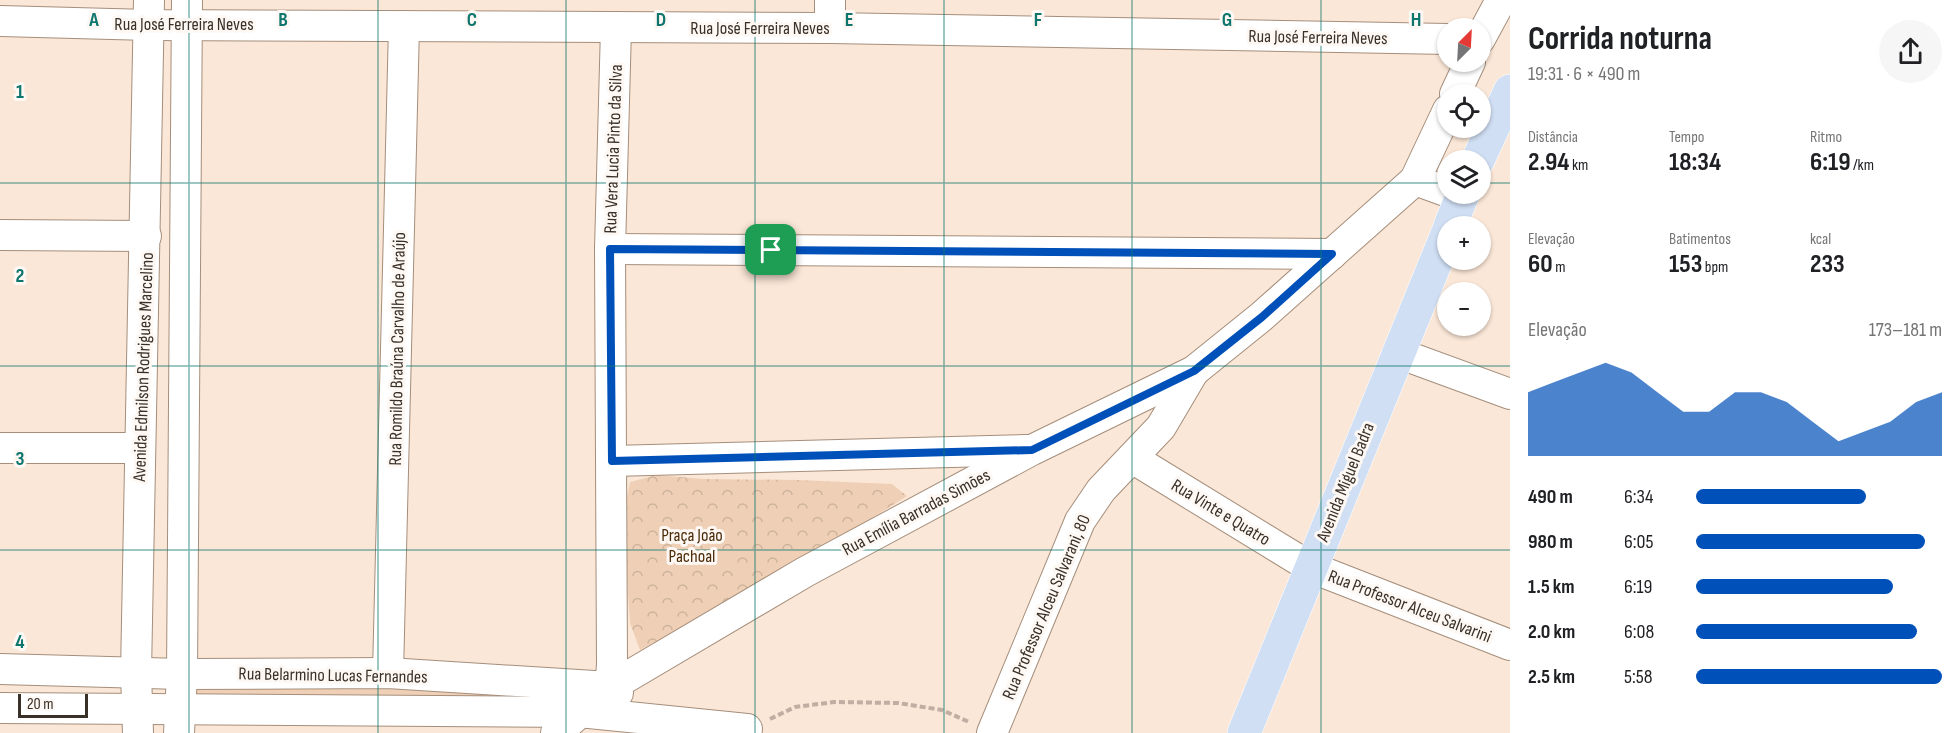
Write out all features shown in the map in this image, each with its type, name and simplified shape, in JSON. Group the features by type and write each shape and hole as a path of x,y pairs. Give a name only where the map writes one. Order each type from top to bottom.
{"main road":[{"path":"1486,150 1501,132 1510,91"},
{"name":"Avenida Miguel Badra","path":"1244,733 1437,259"}],"street":[{"path":"1491,19 1501,0"},
{"name":"Rua José Ferreira Neves","path":"0,21 149,12 187,12 404,26 616,28 830,14 1437,39"},
{"name":"Avenida Edmilson Rodrigues Marcelino","path":"138,721 136,673 149,12"},
{"path":"179,722 182,674 187,12"},
{"name":"Rua Romildo Braúna Carvalho de Araújo","path":"388,673 404,26"},
{"name":"Rua Vera Lucia Pinto da Silva","path":"611,676 610,249 616,28"},
{"path":"1437,133 1415,180 1437,192"},
{"name":"Rua Emília Barradas Simões","path":"556,733 579,712 611,676 1032,450 1194,371 1262,317 1415,180"},
{"path":"0,235 146,236"},
{"path":"610,249 1332,254"},
{"path":"1398,353 1510,394"},
{"name":"Rua Professor Alceu Salvarani, 80","path":"992,733 1080,521 1101,490 1161,427 1194,371"},
{"path":"0,448 140,448"},
{"path":"612,461 1032,450"},
{"name":"Rua Vinte e Quatro","path":"1132,458 1310,567"},
{"name":"Rua Professor Alceu Salvarini","path":"1310,567 1510,645"},
{"name":"Rua Belarmino Lucas Fernandes","path":"0,669 182,674 388,673 611,676"},
{"path":"611,676 655,720"},
{"name":"Rua Belarmino Lucas Fernandes","path":"0,708 138,721 179,722 579,712 747,729"}],"path":[{"path":"747,729 795,707 834,702 898,703 942,710 992,733"}],"green space":[{"name":"Praça João Pachoal","path":"656,475 704,479 892,484 907,496 789,571 640,650 630,623 624,536 625,508 630,482"},
{"path":"194,685 504,690 552,698 194,705"}],"route":[{"path":"610,249 771,250 1332,254 1262,317 1194,371 1032,450 612,461 610,249"}]}
